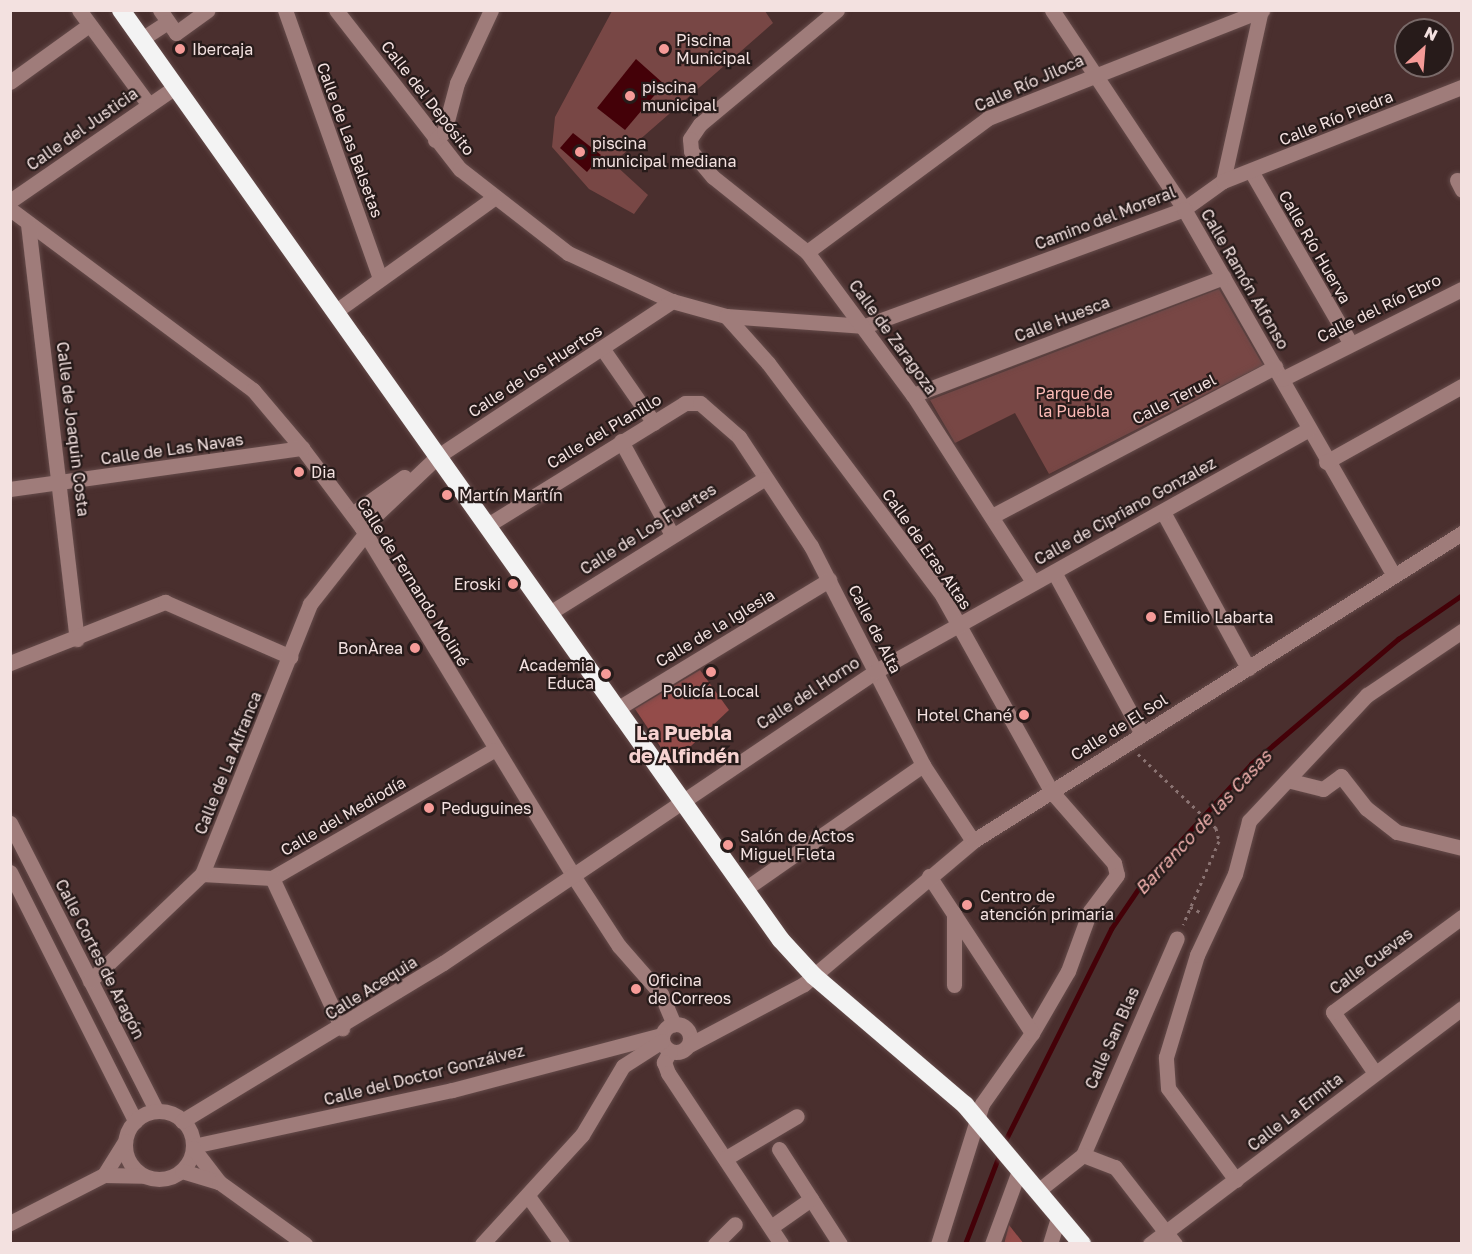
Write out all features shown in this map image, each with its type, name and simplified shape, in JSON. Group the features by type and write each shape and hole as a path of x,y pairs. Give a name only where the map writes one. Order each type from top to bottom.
{"highway":[{"path":"121,10 620,708 745,889 814,976 983,1124 1082,1244"}],"street":[{"path":"78,10 149,105"},
{"path":"141,40 164,16 176,33 208,10"},
{"name":"Calle del Depósito","path":"336,10 435,140 494,198 568,253 672,301 726,316 763,321 865,326"},
{"path":"435,140 444,132 458,83 491,10"},
{"name":"Calle de Zaragoza","path":"837,10 700,124 689,145 713,177 807,252 865,326 913,395 994,515 1033,582"},
{"name":"Calle Ramón Alfonso","path":"1052,10 1184,209 1326,462 1393,574"},
{"name":"Calle de Las Balsetas","path":"286,11 380,279"},
{"path":"1223,181 1261,11"},
{"name":"Calle Río Jiloca","path":"807,252 987,118 1095,73 1261,11"},
{"path":"10,82 89,25"},
{"name":"Calle del Justicia","path":"10,201 175,87"},
{"name":"Calle Río Piedra","path":"1223,181 1461,87"},
{"name":"Calle Río Huerva","path":"1251,171 1349,341"},
{"name":"Camino del Moreral","path":"865,326 1184,209 1223,181"},
{"path":"336,311 494,198"},
{"name":"Calle de Fernando Moliné","path":"10,209 253,390 302,448 364,531 494,750 619,946 661,994 674,1024 689,1031 689,1045"},
{"name":"Calle de Joaquin Costa","path":"28,224 63,482 77,639"},
{"name":"Calle Huesca","path":"913,395 1223,278"},
{"name":"Calle del Río Ebro","path":"1278,373 1461,289"},
{"name":"Calle de los Huertos","path":"352,514 672,301"},
{"name":"Calle de Eras Altas","path":"726,316 755,350 959,625 1051,791 1114,863 1118,875 1090,911 1068,972 1032,1033"},
{"path":"755,350 763,321"},
{"path":"602,348 654,423"},
{"name":"Calle Teruel","path":"994,515 1278,373"},
{"path":"1326,462 1461,386"},
{"name":"Calle del Planillo","path":"485,520 491,523 685,403 700,403 739,437"},
{"name":"Calle de Cipriano Gonzalez","path":"959,625 1309,429"},
{"name":"Calle de Alta","path":"739,437 829,580 923,765 973,841"},
{"path":"621,441 672,536"},
{"name":"Calle de Las Navas","path":"10,489 302,448"},
{"name":"Calle de los Huertos","path":"364,531 418,472"},
{"name":"Calle de Los Fuertes","path":"551,612 764,478"},
{"path":"1163,512 1248,668"},
{"name":"Calle de La Alfranca","path":"90,981 202,874 291,657 310,604 364,531"},
{"name":"Calle de El Sol","path":"814,976 973,841 1461,533"},
{"path":"1054,572 1142,734"},
{"name":"Calle de la Iglesia","path":"620,708 829,580"},
{"path":"10,663 77,639 165,602 291,657"},
{"name":"Calle del Horno","path":"572,874 876,671 959,625"},
{"path":"1236,1180 1167,1088 1166,1057 1197,955 1235,874 1249,821 1291,781 1318,743 1367,695 1461,631"},
{"name":"Calle del Mediodía","path":"202,874 272,878 494,750"},
{"path":"745,889 923,765"},
{"path":"1291,781 1323,789 1341,776 1366,808 1397,831 1461,848"},
{"name":"Calle Cortes de Aragón","path":"10,823 157,1111"},
{"path":"10,872 135,1121"},
{"name":"Calle Acequia","path":"182,1121 342,1028 572,874"},
{"path":"929,876 1032,1033 983,1124 938,1244"},
{"path":"272,878 342,1028"},
{"path":"954,913 954,985"},
{"name":"Calle Cuevas","path":"1375,1073 1333,1012 1461,917"},
{"name":"Calle San Blas","path":"1083,1155 1177,938"},
{"path":"482,1244 582,1135 623,1066 665,1042 689,1045 814,976"},
{"name":"Calle La Ermita","path":"1150,1244 1170,1238 1236,1180 1461,1008"},
{"path":"674,1024 665,1042 665,1066 781,1244"},
{"name":"Calle del Doctor Gonzálvez","path":"193,1147 452,1090 614,1044 665,1042"},
{"path":"614,1044 623,1066"},
{"path":"104,1175 135,1121 157,1111 182,1121 193,1147 219,1182 305,1244"},
{"path":"726,1158 797,1116"},
{"path":"124,1141 129,1162 144,1176"},
{"path":"182,1171 193,1147"},
{"path":"779,1149 840,1244"},
{"path":"1039,1191 1083,1155 1115,1167 1170,1238"},
{"path":"992,1244 1016,1162"},
{"path":"10,1223 104,1175 163,1179 182,1171 219,1182"},
{"path":"528,1196 562,1244"},
{"path":"771,1227 811,1198"},
{"path":"1050,1244 1059,1215"},
{"path":"715,1244 735,1224"}],"path":[{"path":"1127,744 1216,828 1220,841 1177,938"}],"green space":[{"path":"612,11 765,11 773,23 613,163 648,195 634,214 589,189 552,147 555,117"},
{"name":"Parque de la Puebla","path":"1219,289 1263,365 1049,474 1015,413 955,443 930,400"}],"shaded area":[{"name":"piscina municipal","path":"636,59 664,84 625,130 597,108"},
{"name":"piscina municipal mediana","path":"573,133 601,155 587,172 560,148"}],"building":[{"path":"700,670 729,710 672,764 635,709"},
{"path":"1009,1225 1024,1244 1004,1244"}],"waterway":[{"name":"Barranco de las Casas","path":"1004,1143 1111,929 1143,882 1251,764 1398,639 1462,595"},
{"name":"Barranco de las Casas","path":"965,1244 1000,1153"}],"place":[{"name":"Ibercaja","path":"180,49"},
{"name":"Piscina Municipal","path":"664,49"},
{"name":"piscina municipal","path":"630,96"},
{"name":"piscina municipal mediana","path":"580,152"},
{"name":"Dia","path":"299,472"},
{"name":"Martín Martín","path":"447,495"},
{"name":"Eroski","path":"513,584"},
{"name":"Emilio Labarta","path":"1151,617"},
{"name":"BonÀrea","path":"415,648"},
{"name":"Policía Local","path":"711,672"},
{"name":"Academia Educa","path":"606,674"},
{"name":"Hotel Chané","path":"1024,715"},
{"name":"Peduguines","path":"429,808"},
{"name":"Salón de Actos Miguel Fleta","path":"728,845"},
{"name":"Centro de atención primaria","path":"967,905"},
{"name":"Oficina de Correos","path":"636,989"}],"district":[{"name":"La Puebla de Alfindén","path":"684,744"}]}
